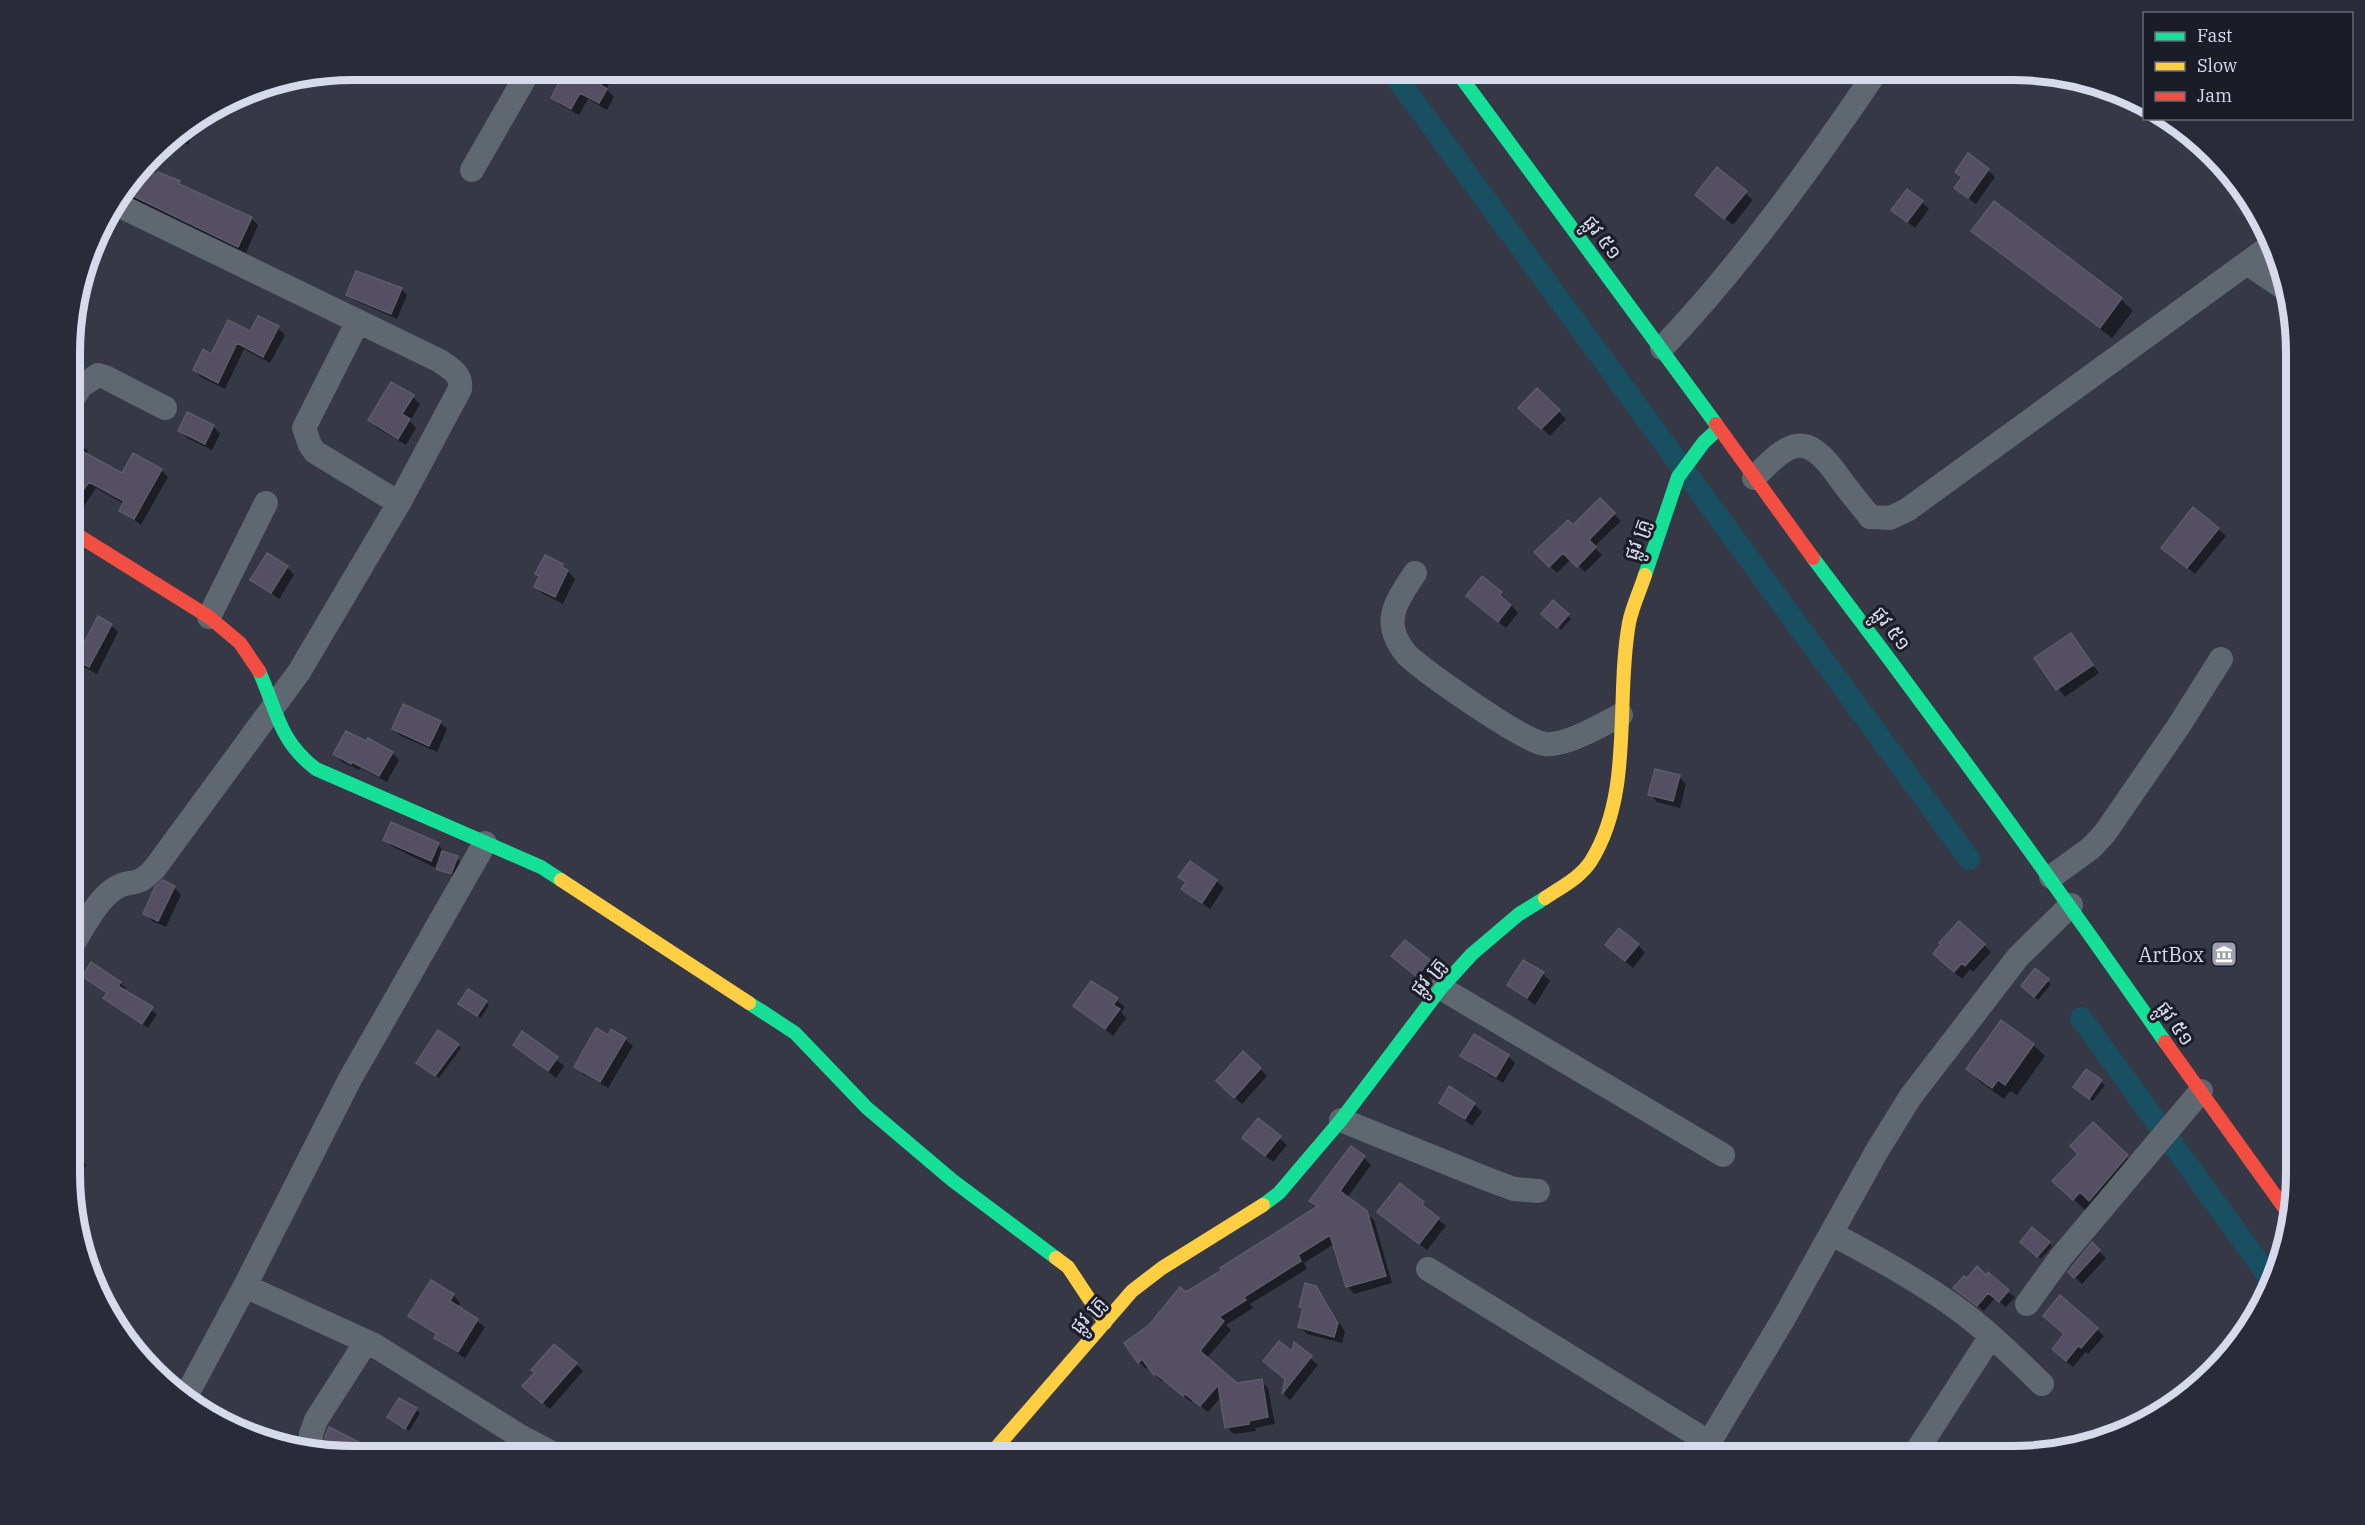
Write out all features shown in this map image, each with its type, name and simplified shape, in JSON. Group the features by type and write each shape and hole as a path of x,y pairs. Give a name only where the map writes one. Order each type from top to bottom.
{"street":[{"path":"472,170 524,80"},
{"name":"ផ្លូវ ៥១","path":"1463,80 1662,348 1754,478 1927,707 2060,870 2071,904 2283,1206"},
{"path":"1662,348 1706,302 1832,137 1871,80"},
{"path":"80,933 96,909 115,888 146,878 155,868 225,771 275,708 325,631 399,503 460,389 461,381 440,361 122,207"},
{"path":"1754,478 1775,456 1797,445 1815,448 1828,461 1870,517 1890,518 1907,510 2266,250"},
{"path":"2247,263 2276,283"},
{"path":"358,321 304,428 315,452 399,503"},
{"path":"80,388 98,375 165,408"},
{"name":"ផ្លូវ គ្រូ","path":"998,1446 1132,1291 1146,1279 1279,1193 1341,1120 1441,988 1495,933 1518,914 1580,875 1591,861 1607,826 1619,769 1629,622 1678,477 1704,442 1718,429"},
{"path":"208,617 266,503"},
{"path":"80,537 208,617 240,643 257,668 275,708 282,732 290,746 316,769 541,867 795,1033 867,1108 952,1180 1068,1266 1105,1323"},
{"path":"1415,573 1401,594 1392,616 1395,636 1406,653 1455,691 1533,741 1544,744 1556,744 1622,715"},
{"path":"2060,870 2091,848 2115,820 2178,728 2221,659"},
{"path":"189,1391 350,1079 485,843"},
{"path":"1707,1446 1911,1096 2018,957 2071,904"},
{"path":"1441,988 1723,1155"},
{"path":"2027,1304 2061,1257 2201,1091"},
{"path":"1341,1120 1514,1189 1538,1191"},
{"path":"1832,1233 1920,1283 1956,1308 1991,1336 2042,1384"},
{"path":"1428,1269 1700,1446"},
{"path":"245,1286 366,1341 539,1446"},
{"path":"1920,1446 1991,1336"},
{"path":"311,1442 316,1420 366,1341"}],"building":[{"path":"560,80 600,80 598,83 607,89 599,103 580,93 571,109 551,98"},
{"path":"1968,153 1989,169 1968,198 1954,188 1962,177 1955,172"},
{"path":"1717,167 1747,191 1724,219 1695,195"},
{"path":"148,172 156,175 158,172 180,181 179,184 252,217 238,247 130,195"},
{"path":"1907,189 1923,201 1907,222 1891,210"},
{"path":"1994,201 2122,298 2100,328 1971,231"},
{"path":"356,271 402,288 391,314 346,295"},
{"path":"258,316 279,326 263,357 237,343 218,383 193,370 203,349 211,354 228,320 250,331"},
{"path":"391,382 414,395 402,414 410,419 398,439 368,420"},
{"path":"1537,388 1560,410 1541,429 1518,408"},
{"path":"187,412 214,425 205,444 178,431"},
{"path":"80,450 122,473 133,453 162,469 134,519 119,511 124,501 89,482 80,494"},
{"path":"1600,498 1615,513 1589,540 1596,547 1577,567 1563,553 1549,567 1534,552 1568,520 1573,525"},
{"path":"2193,507 2219,528 2187,568 2161,548"},
{"path":"267,553 288,566 271,593 250,580"},
{"path":"545,555 563,564 562,567 568,570 555,597 534,587 539,576 535,574"},
{"path":"1482,576 1502,592 1500,595 1511,605 1498,622 1466,596"},
{"path":"1553,600 1569,614 1557,628 1541,614"},
{"path":"98,616 112,624 89,667 80,662 80,650"},
{"path":"2071,633 2093,665 2056,690 2034,658"},
{"path":"403,704 441,721 429,746 392,729"},
{"path":"346,731 366,741 368,738 393,752 379,776 333,754"},
{"path":"1655,769 1680,775 1673,801 1648,795"},
{"path":"391,822 439,843 431,861 383,840"},
{"path":"442,851 458,856 451,874 436,869"},
{"path":"1190,861 1217,880 1202,903 1181,889 1186,882 1178,877"},
{"path":"163,880 175,886 158,921 143,914 155,887"},
{"path":"1959,921 1985,944 1965,966 1962,963 1954,972 1933,954 1941,944 1939,943"},
{"path":"1619,928 1639,944 1625,961 1605,945"},
{"path":"1405,940 1430,960 1417,977 1391,956"},
{"path":"1523,960 1544,972 1527,998 1507,985"},
{"path":"91,962 121,982 118,986 153,1007 142,1024 103,998 107,993 82,976"},
{"path":"2035,968 2049,979 2034,997 2021,986"},
{"path":"1091,981 1118,998 1113,1005 1120,1009 1105,1029 1073,1006"},
{"path":"468,989 487,1001 477,1016 458,1004"},
{"path":"2001,1020 2034,1044 2005,1085 1998,1080 1992,1088 1966,1069"},
{"path":"596,1028 608,1035 611,1029 626,1038 600,1082 574,1067"},
{"path":"438,1030 459,1044 435,1076 416,1063"},
{"path":"522,1031 558,1057 548,1071 513,1045"},
{"path":"1474,1034 1509,1055 1496,1077 1460,1056"},
{"path":"1243,1051 1261,1068 1234,1098 1216,1081"},
{"path":"2086,1069 2102,1080 2089,1099 2073,1087"},
{"path":"1449,1086 1475,1103 1465,1119 1439,1103"},
{"path":"1258,1118 1281,1136 1265,1156 1242,1138"},
{"path":"2093,1122 2128,1155 2089,1201 2080,1192 2073,1200 2052,1181 2078,1154 2070,1146"},
{"path":"1351,1146 1365,1156 1340,1191 1367,1211 1386,1276 1346,1287 1330,1235 1298,1255 1301,1261 1244,1297 1246,1300 1219,1317 1224,1321 1200,1351 1237,1383 1262,1379 1268,1417 1249,1421 1249,1424 1225,1428 1218,1385 1200,1406 1185,1394 1183,1396 1156,1374 1154,1375 1142,1359 1138,1363 1124,1343 1149,1325 1180,1287 1186,1292 1318,1206 1309,1201"},
{"path":"1400,1183 1424,1202 1422,1204 1439,1218 1419,1244 1377,1212"},
{"path":"2032,1227 2050,1242 2037,1257 2020,1242"},
{"path":"2092,1242 2100,1250 2074,1278 2068,1272"},
{"path":"1977,1266 2009,1290 1999,1302 1988,1293 1977,1306 1953,1288 1964,1276 1967,1278"},
{"path":"431,1280 454,1294 450,1301 478,1319 458,1352 434,1338 437,1334 408,1316"},
{"path":"1305,1283 1316,1286 1338,1323 1334,1337 1298,1327 1303,1308 1299,1307"},
{"path":"2060,1295 2098,1328 2081,1348 2078,1346 2066,1361 2052,1349 2064,1334 2043,1316"},
{"path":"1279,1341 1292,1351 1294,1342 1312,1356 1282,1394 1285,1379 1263,1361"},
{"path":"554,1344 577,1363 542,1403 522,1386 535,1372 531,1370"},
{"path":"399,1398 417,1408 405,1429 387,1417"},
{"path":"329,1427 366,1446 325,1444 325,1436"}],"waterway":[{"path":"1398,80 1969,859"},
{"path":"2081,1018 2266,1273"}],"traffic: fast":[{"path":"1463,80 1716,424"},
{"path":"1645,575 1678,477 1704,442 1718,429"},
{"path":"1813,558 1992,798 2165,1042"},
{"path":"259,671 286,736 316,769 541,867 561,880"},
{"path":"1263,1205 1279,1193 1341,1120 1441,988 1472,954 1519,914 1545,898"},
{"path":"749,1003 795,1033 867,1108 952,1180 1056,1258"}],"traffic: slow":[{"path":"1545,898 1570,882 1587,867 1604,834 1613,806 1621,745 1623,683 1629,623 1645,575"},
{"path":"561,880 749,1003"},
{"path":"998,1446 1132,1291 1162,1268 1263,1205"},
{"path":"1056,1258 1068,1267 1105,1323"}],"traffic: jam":[{"path":"1716,424 1813,558"},
{"path":"80,537 209,617 240,643 259,671"},
{"path":"2165,1042 2283,1206"}],"place":[{"name":"ArtBox","path":"2224,954"}]}
